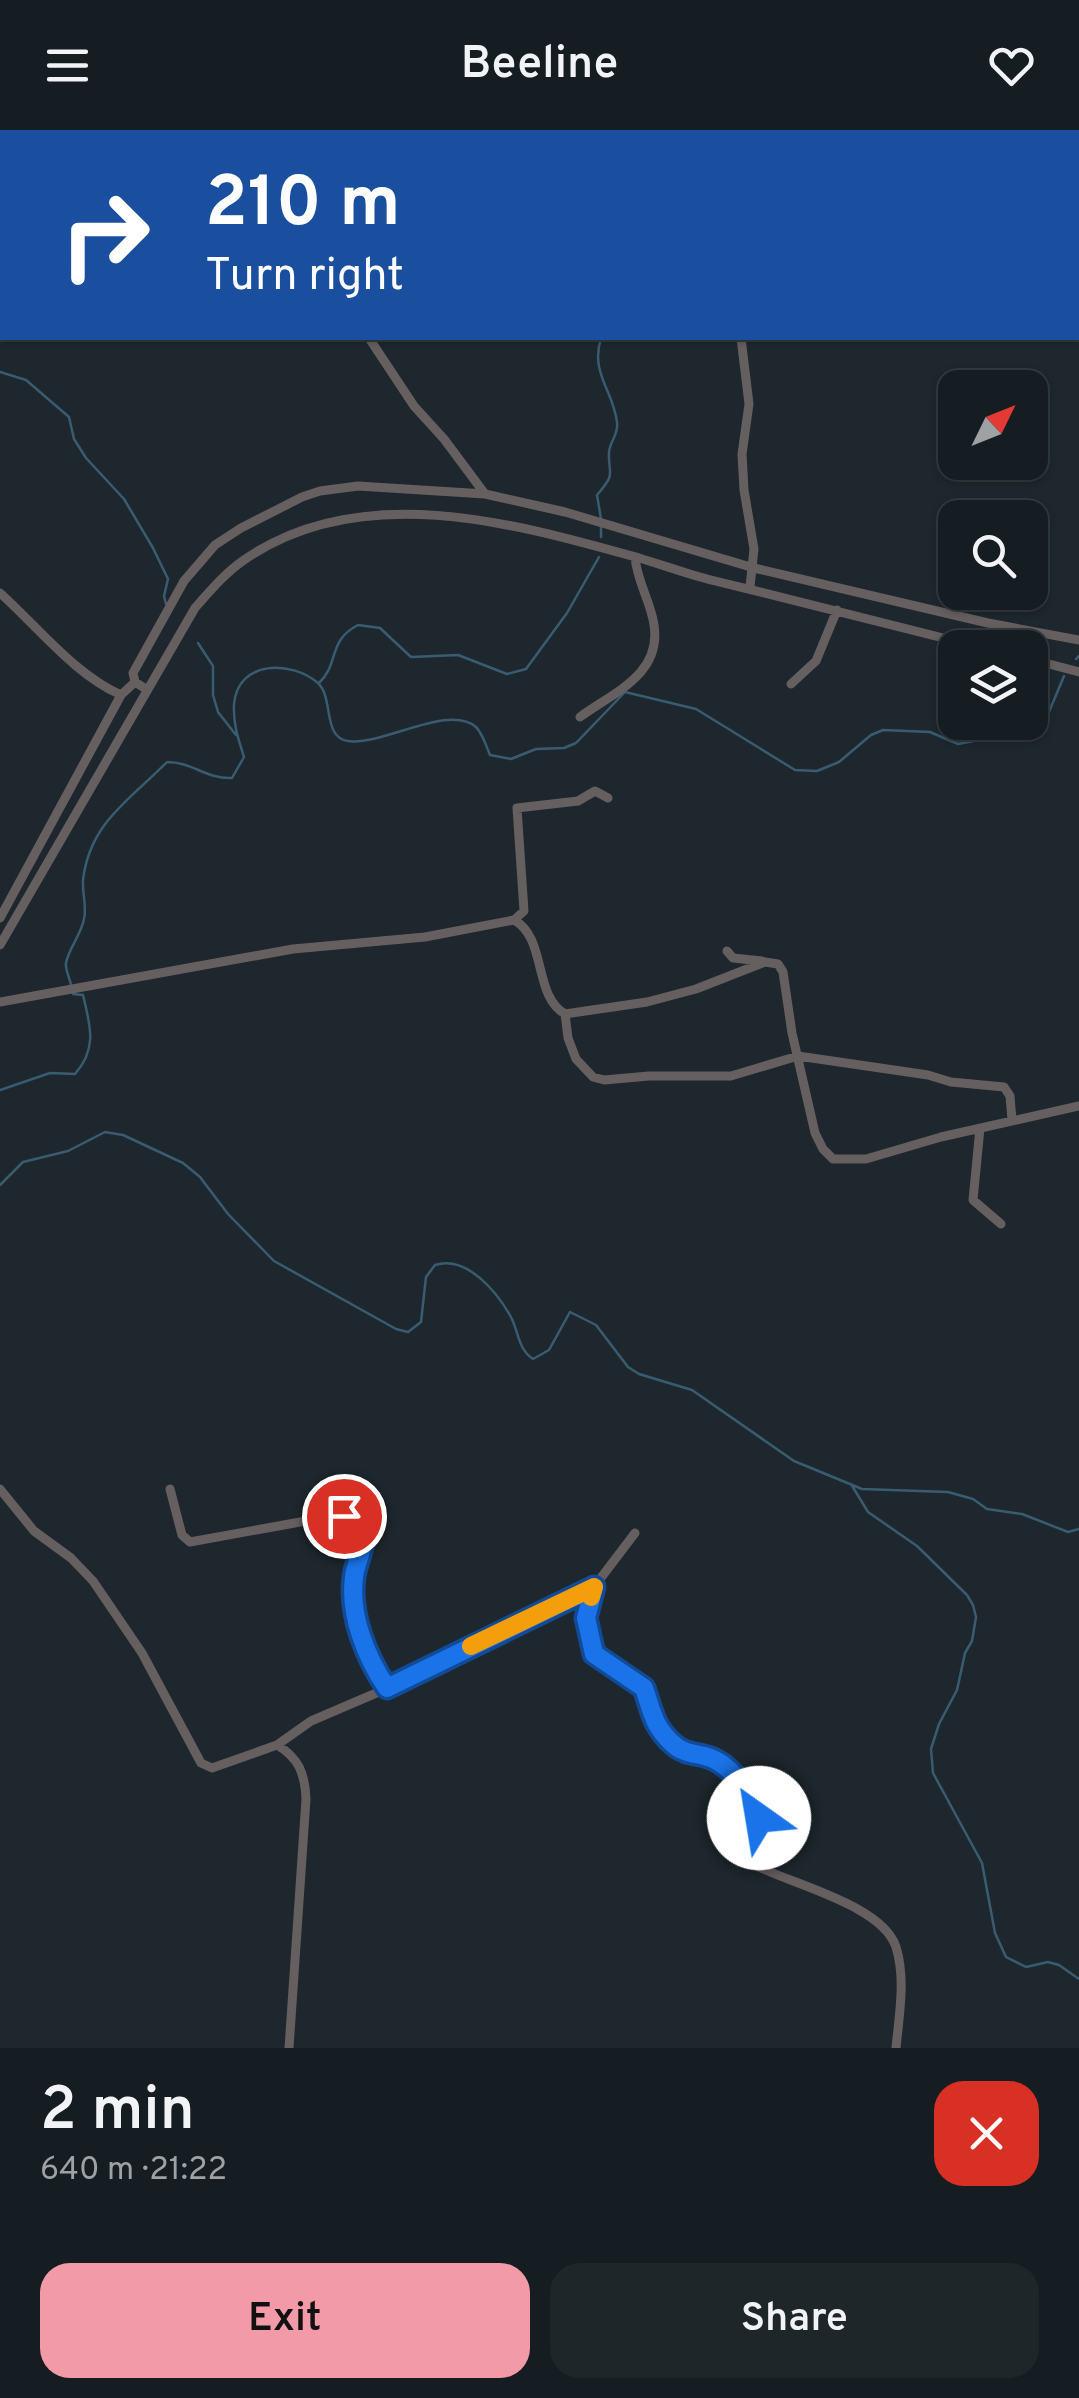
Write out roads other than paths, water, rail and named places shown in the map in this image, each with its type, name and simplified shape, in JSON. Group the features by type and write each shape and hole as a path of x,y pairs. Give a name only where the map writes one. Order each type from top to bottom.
{"street":[{"path":"373,340 414,406 485,494"},
{"path":"741,340 749,404 742,454 754,568 750,587"},
{"path":"146,689 135,682 133,673 194,566 215,545 241,528 320,491 378,486 485,494 565,512 754,568 988,623 1079,640"},
{"path":"0,945 195,608 241,562 302,530 340,521 416,513 539,532 710,580 938,636"},
{"path":"580,717 638,676 651,660 654,626 635,557"},
{"path":"0,593 68,658 121,695"},
{"path":"791,684 816,661 837,610"},
{"path":"1048,664 1079,672"},
{"path":"0,918 121,695 135,682"},
{"path":"0,1002 293,949 439,935 514,920 524,910 517,808 578,801 595,791 608,798"},
{"path":"514,920 527,930 553,1004 565,1014 576,1059 592,1077 604,1080 731,1076 798,1056 974,1086 1004,1087 1010,1096 1012,1120"},
{"path":"727,951 734,958 778,964 783,972 815,1134 834,1159 866,1159 1079,1106"},
{"path":"565,1014 679,994 765,962"},
{"path":"980,1128 973,1200 1001,1224"},
{"path":"0,1489 34,1531 71,1558 93,1581 142,1654 206,1767 276,1745 311,1721 594,1587"},
{"path":"170,1490 182,1535 190,1542 286,1524 344,1516 356,1518 365,1541 355,1571 356,1609 367,1656 387,1688"},
{"path":"635,1533 594,1587 586,1618 594,1654 644,1688 649,1711 670,1741 689,1755 720,1762 754,1798 759,1818 744,1841 744,1852 751,1862 864,1913 891,1935 901,1983 896,2048"},
{"path":"276,1745 290,1754 303,1772 306,1799 289,2048"}],"waterway":[{"path":"600,340 598,361 617,426 609,452 609,478 597,495 601,519"},
{"path":"0,372 26,380 69,417 74,439 86,458 124,499 153,548 168,579 166,604"},
{"path":"601,527 601,537"},
{"path":"319,683 342,638 358,625 380,628 411,657 458,655 507,674 526,669 567,613 599,557"},
{"path":"198,643 213,666 213,695 218,712 236,735"},
{"path":"1076,659 1079,656"},
{"path":"71,985 66,963 84,919 87,860 103,827 167,762 232,778 244,757 235,725 238,690 245,679 267,668 294,670 318,683 326,698 331,725 340,738 348,741 379,738 433,722 464,721 476,727 490,755 511,759 536,749 564,748 576,743 625,692 696,709 795,770 817,771 839,762 871,735 883,730 930,732 958,744 1027,731 1049,712 1064,676"},
{"path":"0,1090 50,1073 75,1074 87,1055 90,1036 83,995 73,994"},
{"path":"0,1185 23,1162 68,1151 105,1132 123,1135 183,1163 200,1177 228,1214 274,1261 396,1329 408,1332 421,1322 426,1277 435,1265 458,1265 480,1278 498,1297 524,1350 533,1359 549,1350 570,1312 596,1325 628,1367 692,1390 794,1461 862,1489 948,1492 973,1499 987,1509 1022,1514 1068,1532 1079,1529"},
{"path":"851,1484 868,1512 917,1546 973,1605 976,1617 972,1641 965,1653 957,1690 931,1749 933,1773 982,1863 995,1933 1006,1957 1026,1967 1048,1962 1059,1965 1079,1979"}]}
